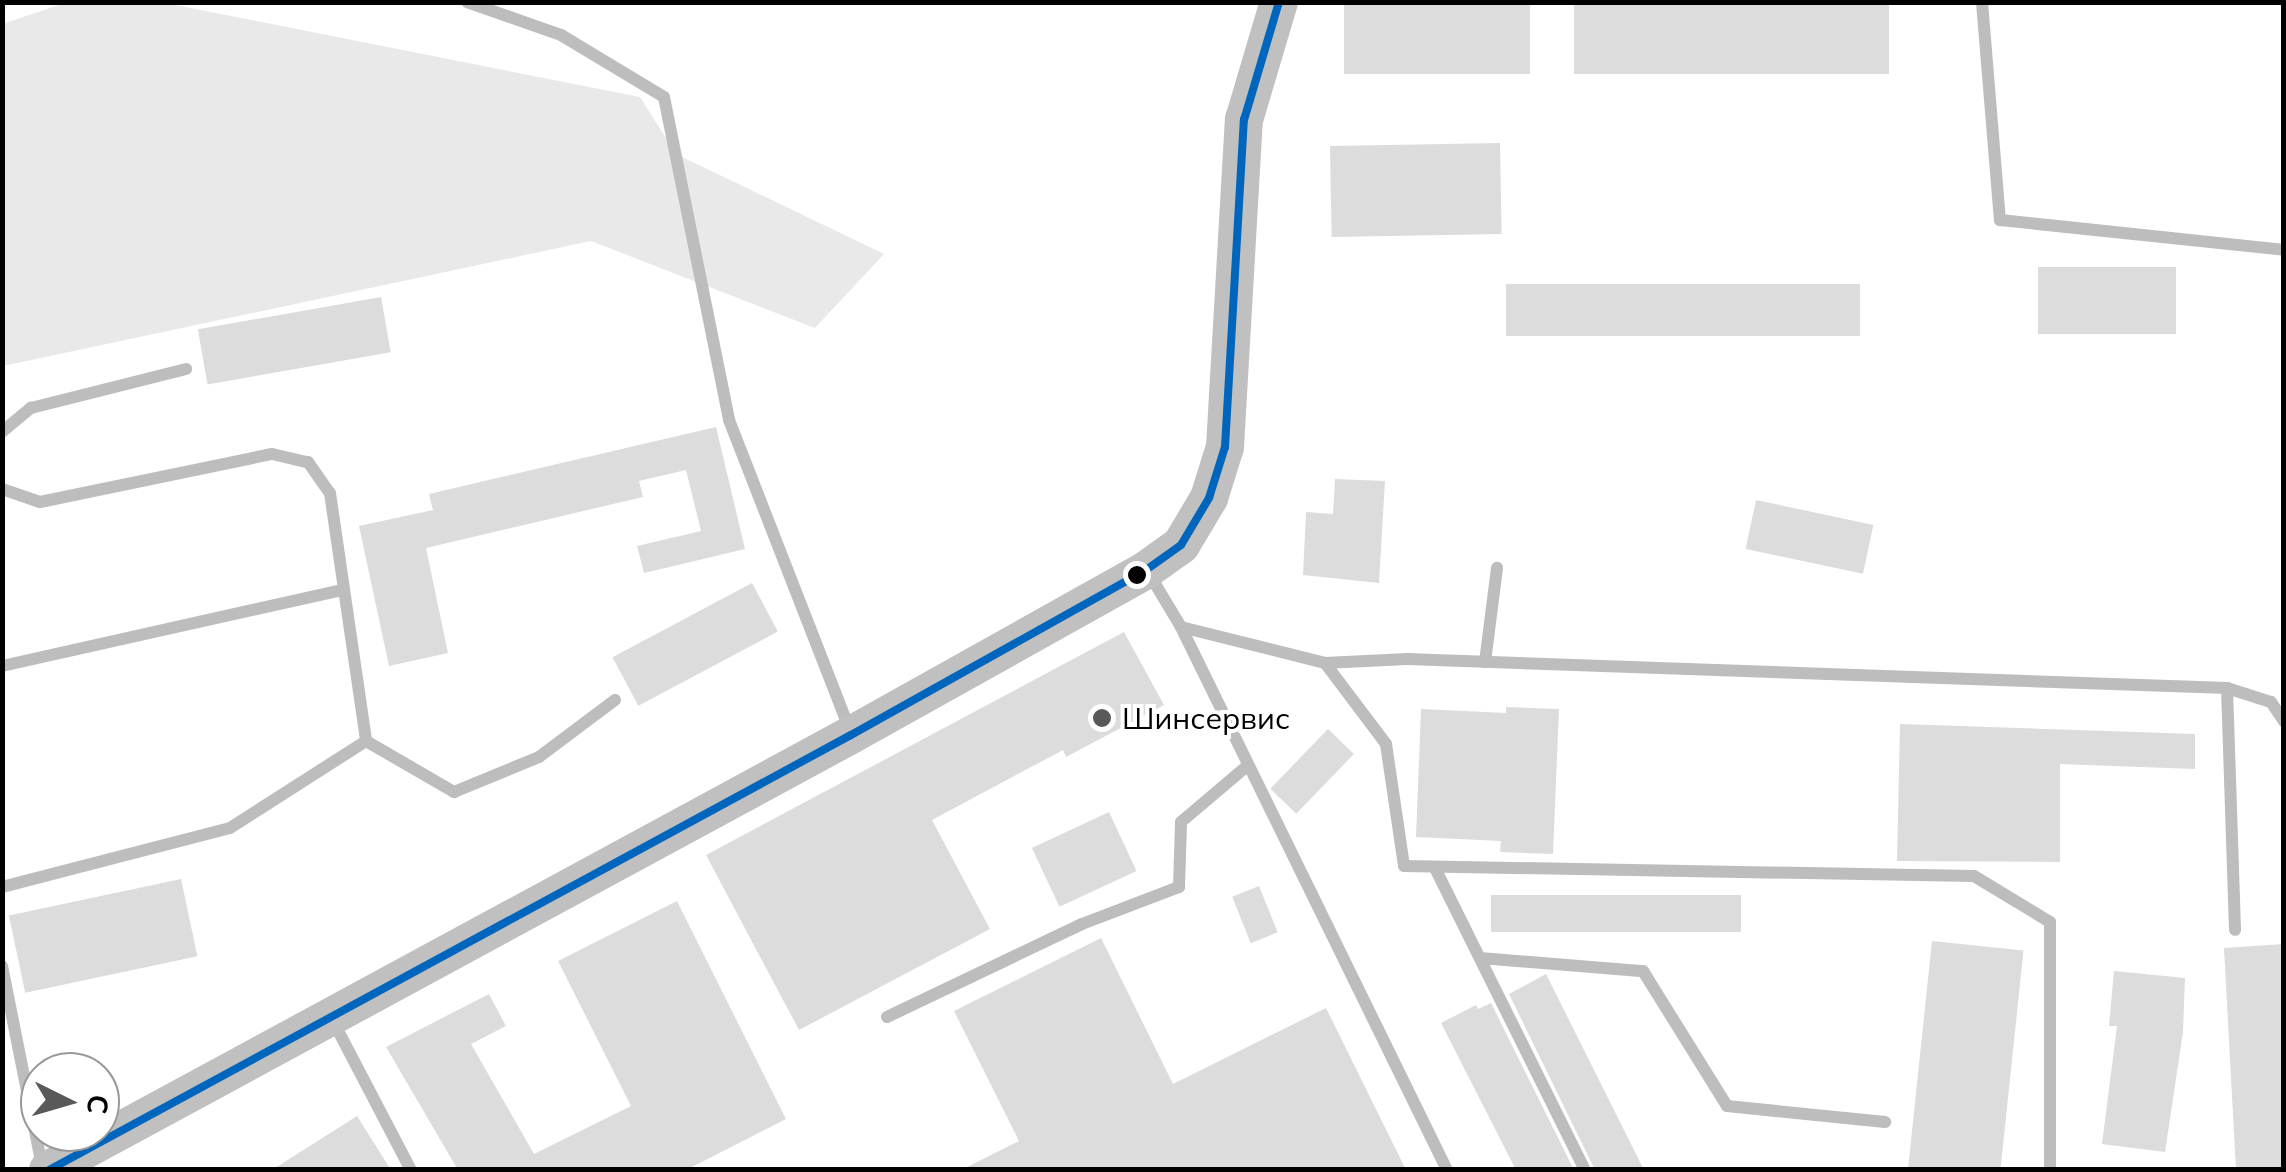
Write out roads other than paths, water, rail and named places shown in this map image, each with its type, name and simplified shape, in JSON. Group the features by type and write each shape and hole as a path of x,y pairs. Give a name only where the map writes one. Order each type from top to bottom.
{"street":[{"path":"46,1170 851,735 1146,570 1182,545 1209,498 1226,447 1234,360 1244,120 1279,2"}],"lane":[{"path":"467,2 561,35 664,97 729,420 851,735"},
{"path":"1982,2 2000,220 2284,250"},
{"path":"2,432 31,408 186,369"},
{"path":"2,489 40,502 272,454 308,462 330,493 366,741"},
{"path":"1485,662 1497,568"},
{"path":"1146,570 1180,627 1448,1170"},
{"path":"2,666 342,590"},
{"path":"1180,627 1325,663 1485,662 2227,688 2271,702 2284,720"},
{"path":"1325,663 1386,744 1404,866 1974,876 2050,922 2050,1170"},
{"path":"2227,688 2235,930"},
{"path":"366,741 454,792 539,757 615,700"},
{"path":"2,887 230,828 366,741"},
{"path":"887,1017 1082,924 1179,888 1181,822 1247,766"},
{"path":"1435,868 1585,1170"},
{"path":"1480,958 1643,971 1727,1106 1885,1122"},
{"path":"2,966 46,1170"},
{"path":"330,1016 411,1170"}],"place":[{"name":"Шинсервис","path":"1102,718"}]}
